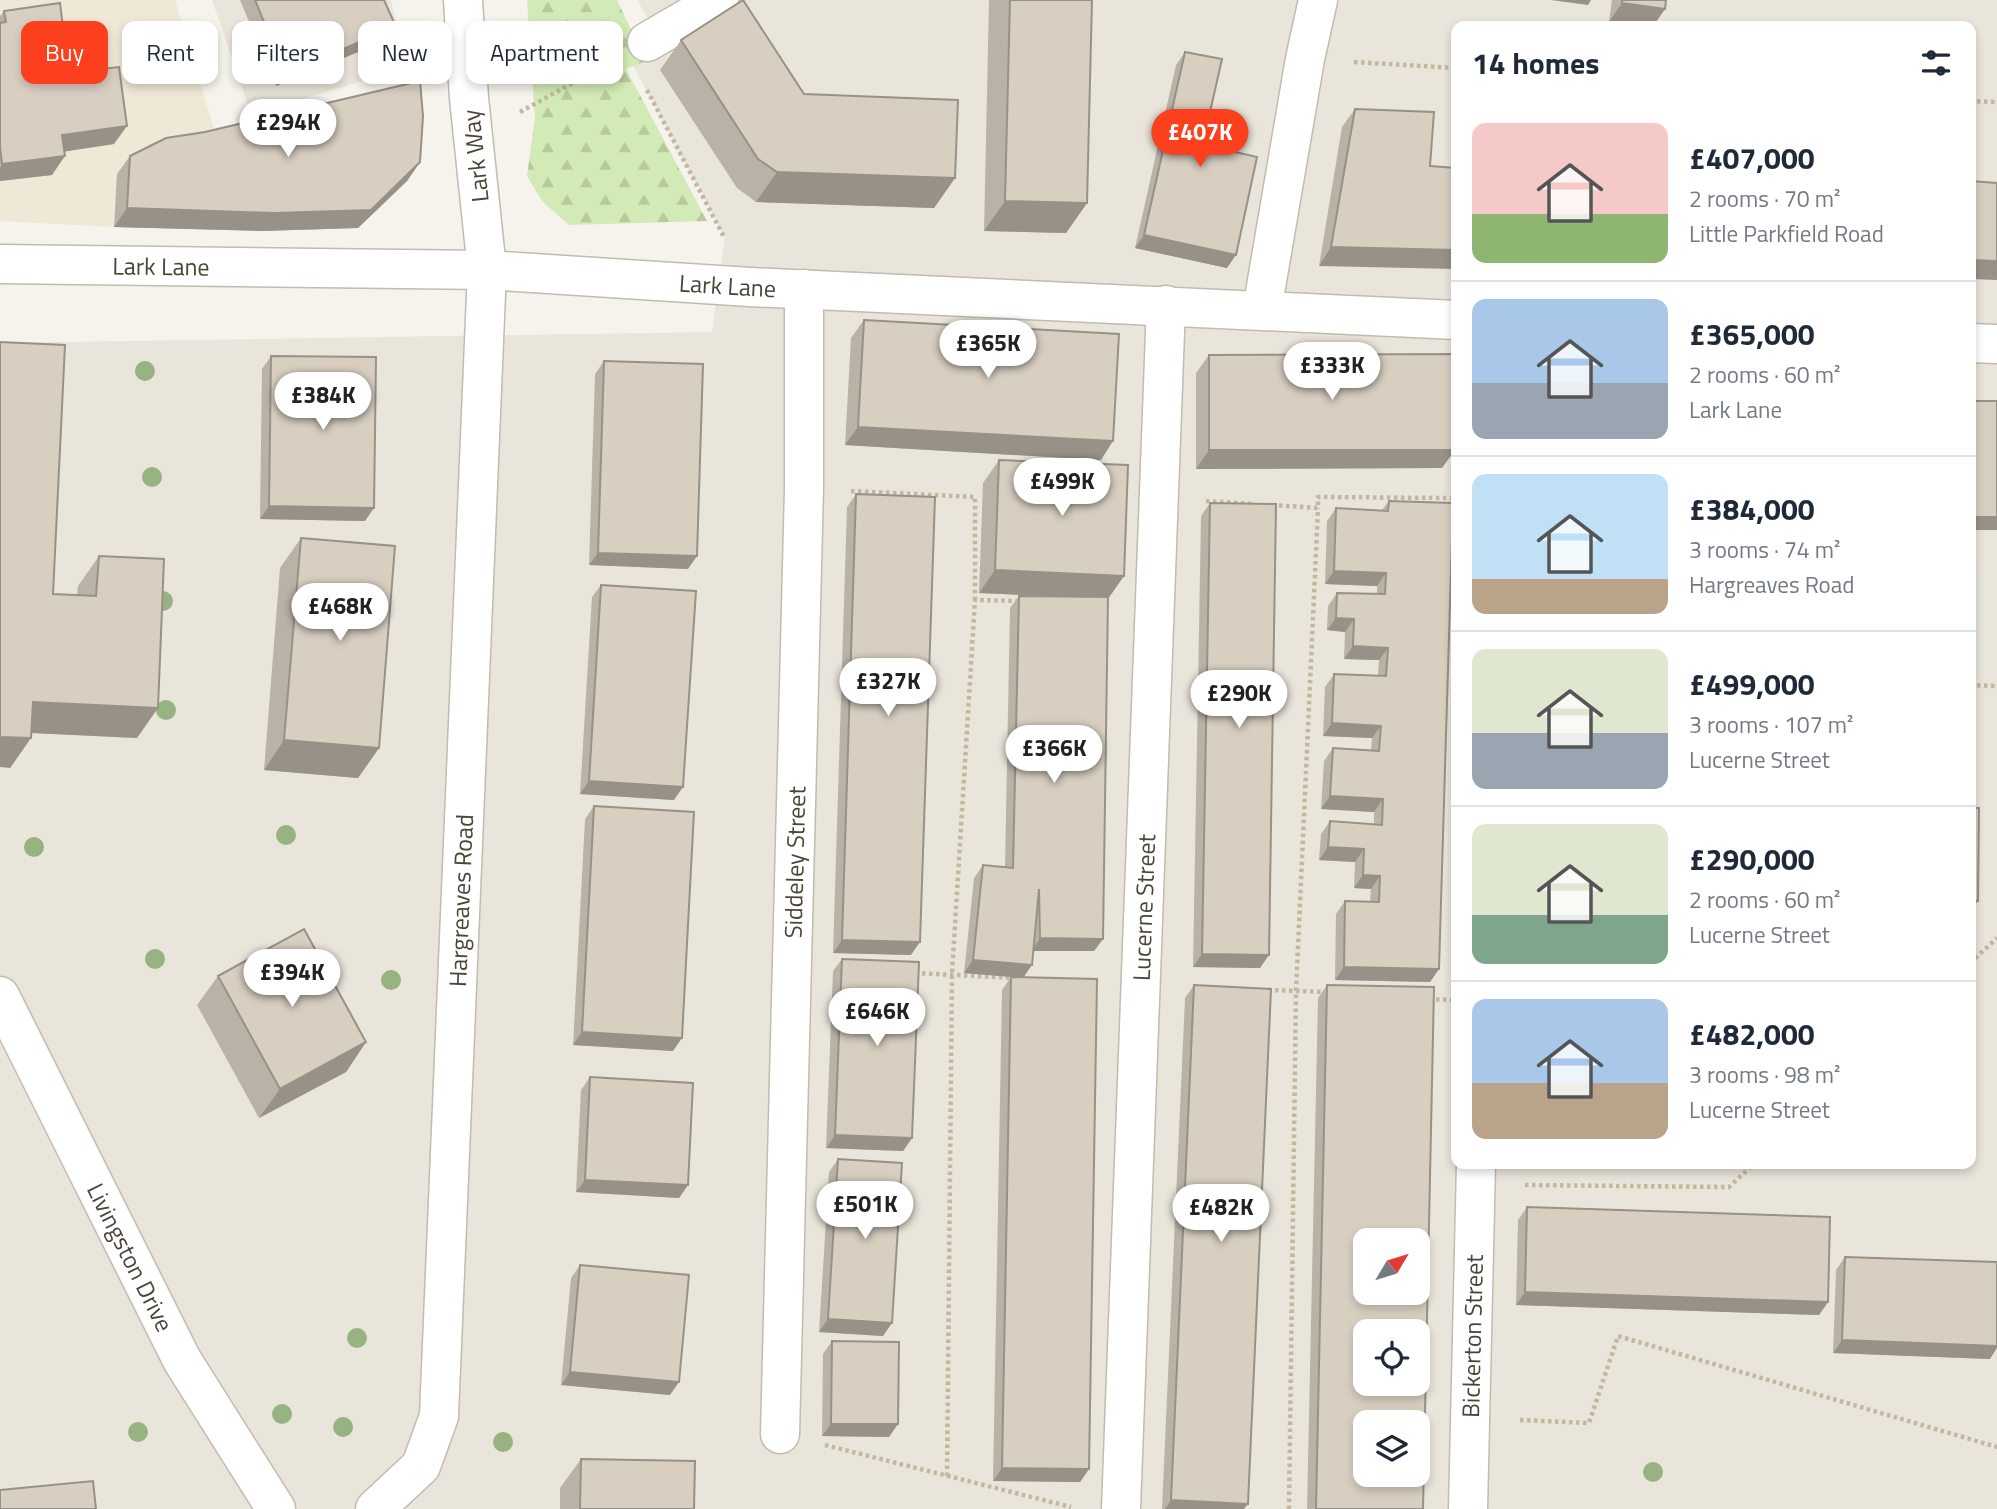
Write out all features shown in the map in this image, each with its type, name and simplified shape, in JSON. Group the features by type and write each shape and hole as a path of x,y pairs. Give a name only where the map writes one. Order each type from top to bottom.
{"street":[{"name":"Lark Way","path":"463,0 473,138 487,270"},
{"path":"647,42 719,0"},
{"path":"1262,310 1305,59 1318,0"},
{"name":"Lark Lane","path":"0,264 487,270 750,287 1451,320"},
{"name":"Hargreaves Road","path":"375,1509 421,1466 439,1416 487,270"},
{"name":"Siddeley Street","path":"780,1434 804,488 804,289"},
{"name":"Lucerne Street","path":"1121,1509 1166,305"},
{"path":"1976,343 1997,344"},
{"name":"Livingston Drive","path":"0,996 183,1360 276,1509"},
{"name":"Bickerton Street","path":"1468,1509 1476,1174"}],"path":[{"path":"473,138 647,42 657,63 638,73 750,287"},
{"path":"1305,59 1451,68"},
{"path":"1976,101 1997,102"},
{"path":"804,488 975,497 975,600 952,974 947,1476"},
{"path":"1289,1509 1296,991 1318,497 1451,498"},
{"path":"1160,498 1318,508"},
{"path":"975,600 1027,601"},
{"path":"1976,685 1997,686"},
{"path":"1976,958 1997,938"},
{"path":"912,973 1019,978"},
{"path":"1257,989 1336,993"},
{"path":"1416,998 1451,1000"},
{"path":"1476,1174 1729,1187 1749,1169"},
{"path":"1470,1419 1589,1423 1618,1336 1997,1447"},
{"path":"780,1434 1079,1509"}],"shaded area":[{"path":"0,0 175,0 181,21 122,21 122,84 200,84 219,146 118,174 114,227 0,221"},
{"path":"212,0 391,0 396,21 358,21 358,82 251,114 241,84 344,84 344,21 232,21 232,58"},
{"path":"637,0 1997,0 1997,1509 0,1509 0,343 712,332 725,238 623,50 623,42 652,26"},
{"path":"1976,564 1980,564 1980,674 1976,674"}],"green space":[{"path":"527,0 617,0 646,61 626,69 707,221 569,225 542,201 527,176 535,118 533,84 623,84 623,21 528,21"}],"building":[{"path":"255,0 384,0 393,21 358,21 358,43 344,49 344,21 264,21"},
{"path":"743,0 804,94 958,100 955,178 777,172 758,159 681,40"},
{"path":"1010,0 1092,0 1087,203 1005,201"},
{"path":"1622,0 1666,0 1665,9 1622,3"},
{"path":"60,3 62,21 21,21 21,84 108,84 108,68 119,67 127,126 62,135 65,156 2,164 0,23 6,22 4,11"},
{"path":"1185,52 1222,59 1210,112 1229,116 1222,149 1257,157 1236,255 1144,235"},
{"path":"407,84 420,84 423,116 420,162 371,210 274,213 127,208 130,156 166,138 205,132"},
{"path":"1355,109 1434,112 1430,166 1451,168 1451,250 1331,247"},
{"path":"1976,181 1997,183 1997,261 1976,260"},
{"path":"864,320 1119,334 1113,441 858,427"},
{"path":"0,342 65,345 53,594 96,596 99,556 164,559 158,708 33,702 31,738 0,737"},
{"path":"1451,354 1451,450 1209,450 1209,355"},
{"path":"271,356 376,357 374,508 269,506"},
{"path":"604,361 703,364 697,556 598,553"},
{"path":"1976,401 1997,401 1997,517 1976,517"},
{"path":"999,460 1128,465 1124,576 995,570"},
{"path":"856,494 935,497 920,942 842,940"},
{"path":"1389,501 1451,503 1439,969 1344,967 1345,901 1379,902 1380,876 1363,875 1364,849 1328,847 1330,821 1382,825 1383,799 1330,796 1333,748 1379,751 1381,726 1332,723 1334,674 1386,676 1388,648 1353,646 1354,619 1336,618 1337,593 1385,594 1386,573 1334,571 1336,508 1388,511"},
{"path":"1210,503 1276,504 1269,955 1202,954"},
{"path":"301,538 395,546 379,748 284,740"},
{"path":"601,585 696,591 683,787 589,781"},
{"path":"1019,596 1108,597 1103,939 1040,938 1039,889 1032,965 973,960 983,865 1013,868"},
{"path":"594,806 694,812 682,1038 582,1032"},
{"path":"1976,808 1979,808 1976,901"},
{"path":"304,929 366,1042 280,1089 218,976"},
{"path":"842,959 919,962 912,1138 835,1135"},
{"path":"1011,977 1097,979 1089,1469 1002,1468"},
{"path":"1194,985 1271,989 1248,1504 1171,1500"},
{"path":"1327,985 1434,987 1429,1228 1353,1228 1353,1306 1427,1306 1427,1319 1353,1319 1353,1396 1425,1396 1425,1410 1353,1410 1353,1487 1423,1487 1423,1509 1316,1509"},
{"path":"590,1077 693,1083 688,1185 585,1180"},
{"path":"838,1159 902,1163 892,1323 828,1319"},
{"path":"1527,1207 1830,1217 1828,1302 1525,1292"},
{"path":"1845,1257 1997,1262 1997,1346 1842,1340"},
{"path":"580,1265 689,1275 679,1382 570,1372"},
{"path":"832,1341 899,1342 898,1424 831,1424"},
{"path":"581,1459 695,1461 694,1509 580,1509"},
{"path":"93,1481 96,1509 0,1509 0,1490"}]}
